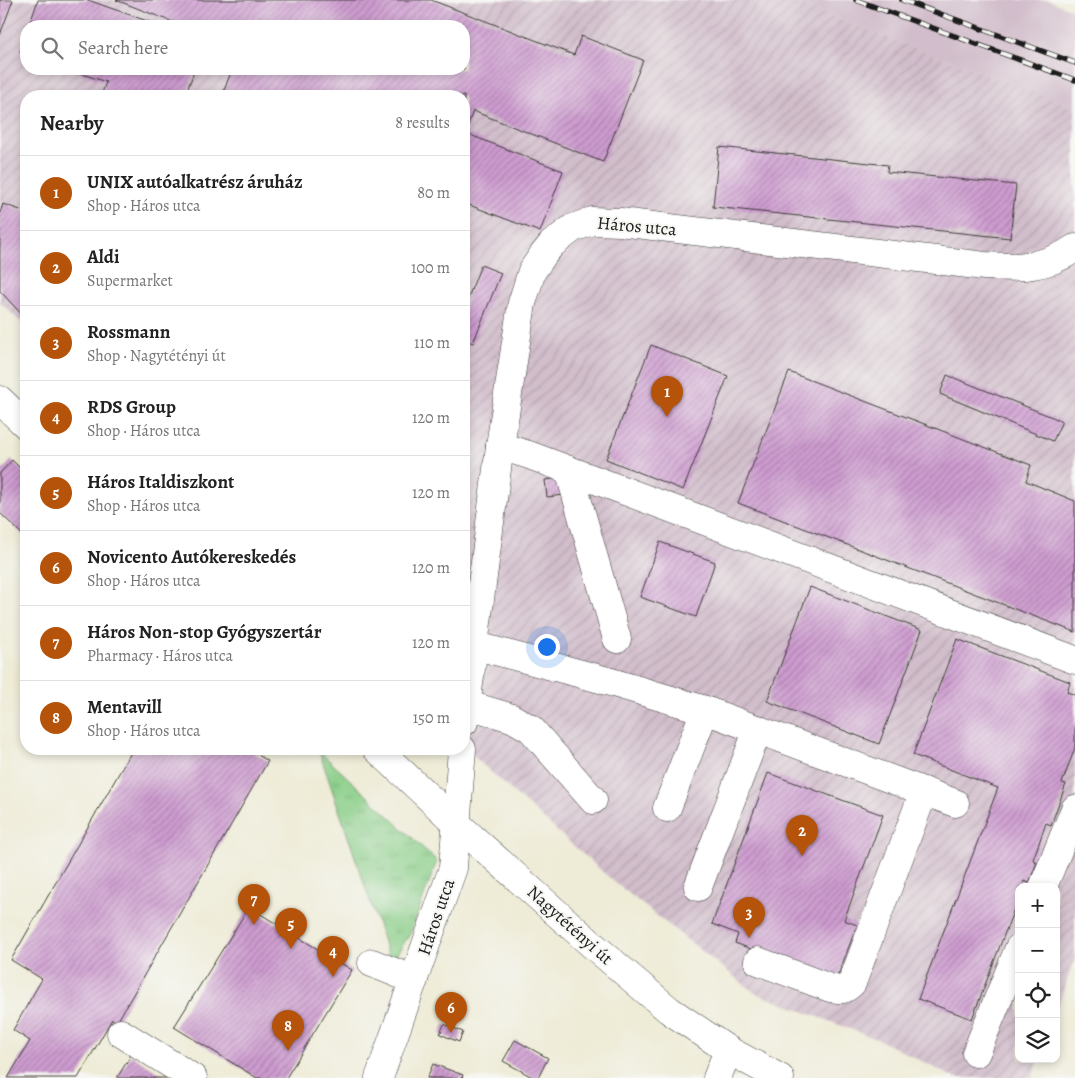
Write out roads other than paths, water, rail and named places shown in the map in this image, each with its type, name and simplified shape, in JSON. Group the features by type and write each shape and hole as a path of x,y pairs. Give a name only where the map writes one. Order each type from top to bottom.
{"street":[{"name":"Háros utca","path":"470,666 500,446 522,303 532,271 543,254 572,228 592,221 620,222 1010,268 1035,266 1054,260 1075,248"},
{"path":"0,400 20,419"},
{"path":"500,446 529,455 1075,660"},
{"path":"569,470 617,639"},
{"path":"473,644 705,710 955,803"},
{"path":"667,808 705,710"},
{"path":"470,712 512,718 531,728 593,800"},
{"path":"698,887 758,729"},
{"name":"Nagytétényi út","path":"383,755 588,942 661,1004 728,1050 780,1078"},
{"name":"Háros utca","path":"379,1078 453,868 462,755"},
{"path":"758,961 830,988 846,989 852,983 924,791"},
{"path":"1045,883 1075,809"},
{"path":"976,1053 1015,958"},
{"path":"372,963 414,980"},
{"path":"121,1033 193,1078"},
{"path":"717,1078 728,1050"}],"railway":[{"path":"856,0 1075,80"},
{"path":"902,0 1075,63"}],"place":[{"name":"UNIX autóalkatrész áruház","path":"667,417"},
{"name":"Aldi","path":"802,856"},
{"name":"Háros Non-stop Gyógyszertár","path":"254,925"},
{"name":"Rossmann","path":"749,938"},
{"name":"Háros Italdiszkont","path":"291,949"},
{"name":"RDS Group","path":"333,977"},
{"name":"Novicento Autókereskedés","path":"451,1033"},
{"name":"Mentavill","path":"288,1051"}]}
